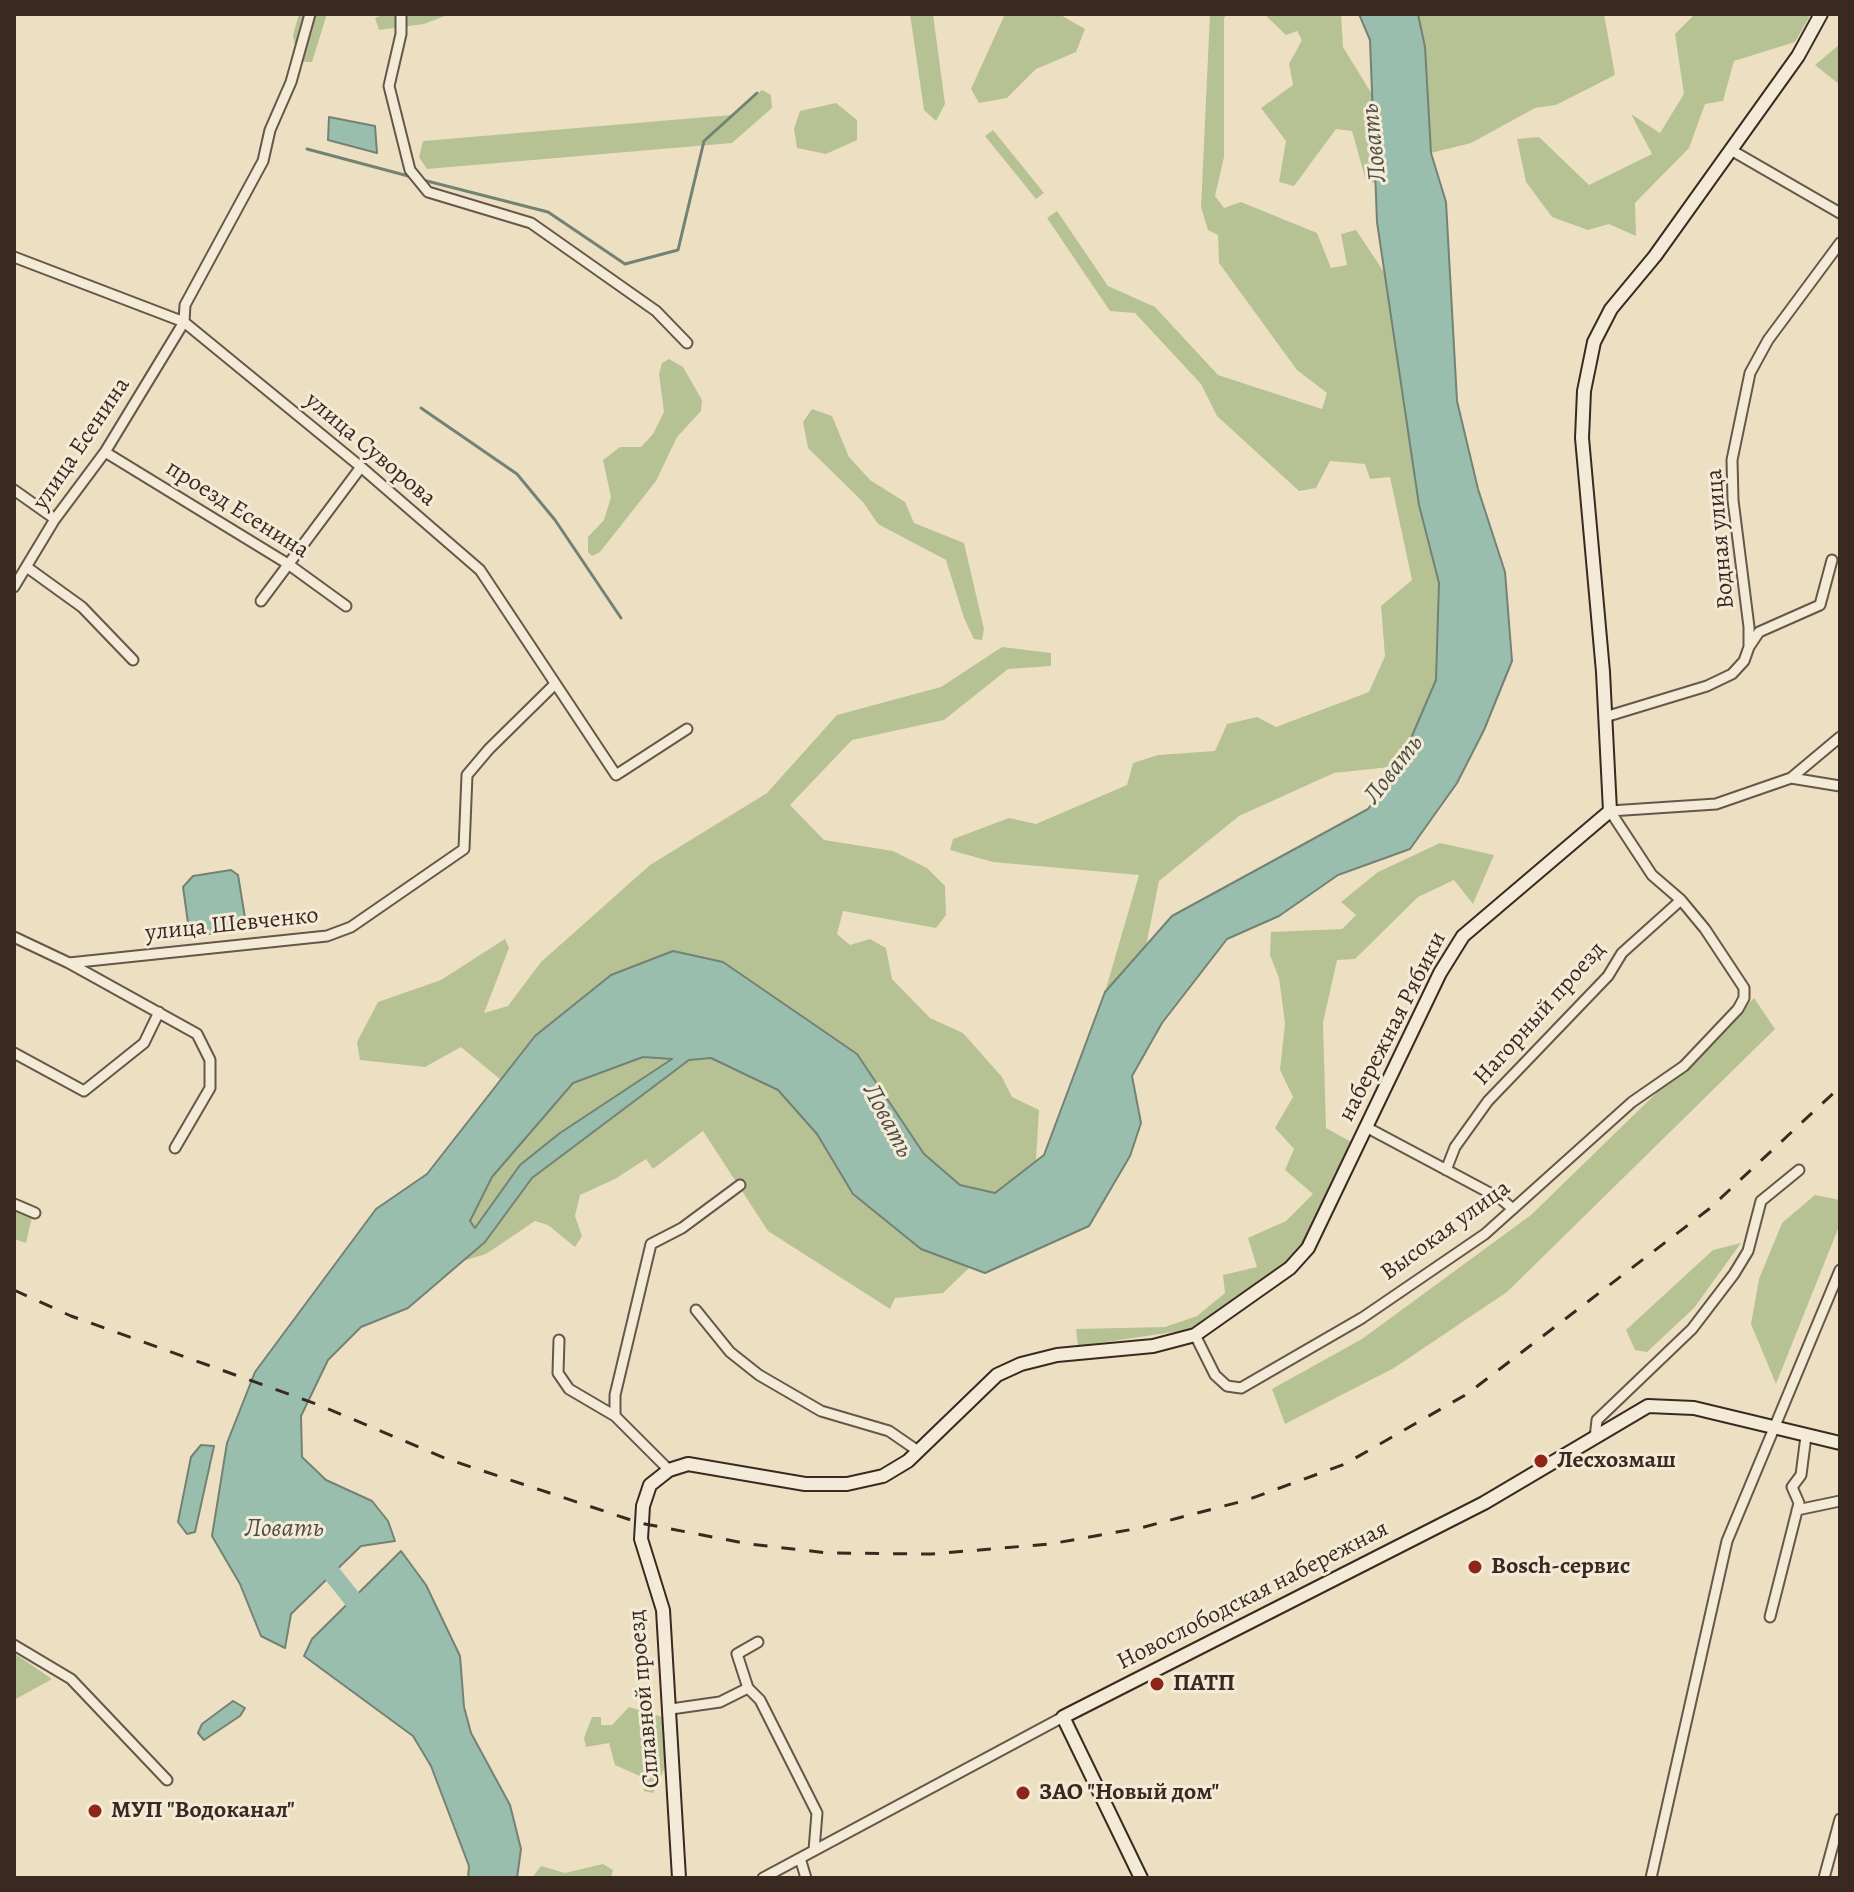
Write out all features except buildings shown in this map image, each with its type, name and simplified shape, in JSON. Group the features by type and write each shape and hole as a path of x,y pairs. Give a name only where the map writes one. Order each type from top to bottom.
{"street":[{"name":"улица Есенина","path":"14,587 55,519 105,452 184,322 185,305 263,161 270,130 291,82 310,14"},
{"path":"401,14 401,34 389,86 416,178 428,192 531,223 656,311 687,343"},
{"path":"1681,900 1652,875 1610,811 1582,438 1584,391 1594,342 1611,309 1655,256 1798,56 1821,14"},
{"path":"1731,150 1840,213"},
{"name":"Водная улица","path":"1749,647 1733,500 1732,460 1750,373 1768,340 1840,243"},
{"name":"улица Суворова","path":"14,257 184,322 361,467 480,570 616,775 687,729"},
{"name":"проезд Есенина","path":"105,452 288,564 346,606"},
{"path":"261,601 361,467"},
{"path":"14,490 55,519"},
{"path":"1605,717 1707,686 1732,674 1744,661 1759,632 1820,605 1832,560"},
{"path":"28,568 82,607 133,660"},
{"name":"улица Шевченко","path":"69,963 327,936 351,927 464,849 467,775 554,685"},
{"path":"1610,811 1716,804 1791,778 1840,737"},
{"path":"1791,778 1840,786"},
{"name":"набережная Рябики","path":"669,1470 688,1464 805,1484 847,1484 883,1476 918,1451 997,1375 1021,1364 1057,1355 1153,1346 1195,1335 1300,1258 1440,973 1463,936 1610,811"},
{"name":"Высокая улица","path":"1195,1335 1215,1375 1227,1386 1241,1388 1362,1318 1485,1234 1632,1102 1684,1066 1744,998 1744,988 1681,900"},
{"name":"Нагорный проезд","path":"1446,1170 1455,1147 1488,1101 1608,976 1622,953 1681,900"},
{"path":"14,937 69,963 197,1034 210,1060 210,1088 175,1148"},
{"path":"14,1053 84,1091 144,1043 155,1027 159,1012"},
{"path":"1366,1127 1513,1209"},
{"path":"1595,1438 1597,1420 1692,1329 1734,1274 1748,1251 1761,1201 1799,1170"},
{"path":"615,1416 615,1395 651,1244 682,1228 740,1185"},
{"path":"14,1204 35,1213"},
{"path":"1651,1878 1727,1541 1840,1270"},
{"path":"696,1310 730,1352 759,1375 821,1411 889,1431 918,1451"},
{"path":"559,1340 558,1373 569,1389 615,1416 669,1470"},
{"name":"Новослободская набережная","path":"763,1878 1063,1717 1484,1503 1648,1406 1669,1404 1840,1443"},
{"path":"1770,1617 1799,1503 1792,1487 1801,1475 1806,1436"},
{"name":"Сплавной проезд","path":"669,1470 650,1485 641,1520 641,1539 663,1610 679,1878"},
{"path":"1797,1510 1840,1501"},
{"path":"758,1642 737,1654 748,1688 760,1700 817,1813 814,1850"},
{"path":"14,1645 71,1679 167,1780"},
{"path":"671,1709 720,1702 748,1688"},
{"path":"1063,1717 1141,1878"},
{"path":"1824,1878 1840,1819"},
{"path":"800,1858 806,1878"}],"shaded area":[{"path":"299,14 327,14 312,62 298,62 293,35"},
{"path":"385,14 450,14 424,24 379,30 375,18"},
{"path":"910,14 933,14 945,104 936,121 924,110"},
{"path":"1005,14 1059,14 1085,29 1076,52 1036,69 1007,98 979,103 971,89"},
{"path":"1210,14 1227,14 1224,18 1224,157 1215,196 1224,208 1241,202 1317,233 1331,268 1347,265 1341,234 1356,230 1386,275 1419,505 1439,583 1436,680 1399,766 1334,773 1239,816 1159,881 1146,946 1105,992 1139,875 993,862 950,850 953,839 1009,818 1036,824 1127,785 1133,763 1158,755 1215,751 1227,724 1257,717 1276,727 1369,692 1385,656 1381,606 1412,580 1390,477 1370,479 1365,464 1330,461 1316,488 1299,491 1217,416 1201,384 1135,313 1110,311 1047,218 1057,211 1108,286 1155,307 1218,375 1322,409 1327,393 1297,370 1219,263 1218,235 1208,230 1201,207"},
{"path":"1264,14 1341,14 1343,47 1373,96 1376,183 1366,181 1352,131 1336,129 1294,186 1279,182 1286,141 1261,108 1293,85 1289,64 1302,40 1297,31 1286,35"},
{"path":"1418,14 1604,14 1615,75 1556,105 1535,108 1471,143 1431,153 1425,47"},
{"path":"1695,14 1811,14 1795,42 1734,61 1723,101 1705,104 1689,148 1635,203 1636,236 1609,224 1588,230 1552,217 1526,182 1517,139 1539,137 1589,185 1652,154 1631,114 1660,133 1684,94 1675,34"},
{"path":"1840,44 1840,85 1815,65"},
{"path":"762,90 771,95 772,108 732,143 427,169 419,157 423,141 731,115"},
{"path":"836,103 857,120 857,140 826,154 797,148 794,129 800,111"},
{"path":"993,130 1044,193 1036,199 985,136"},
{"path":"669,359 683,367 702,400 701,411 677,437 656,481 600,552 592,556 588,552 588,537 604,520 611,497 603,460 620,447 641,447 653,434 664,412 659,374 662,363"},
{"path":"812,409 832,416 849,457 870,480 905,502 914,523 964,543 984,629 982,640 974,639 964,618 946,560 878,524 863,502 808,448 803,422"},
{"path":"1002,647 1051,653 1051,666 1008,669 944,720 852,740 790,805 824,840 893,851 927,868 945,886 946,915 936,928 843,911 837,934 850,945 870,939 886,948 892,979 930,1018 963,1033 1002,1077 1012,1097 1039,1110 1036,1161 995,1193 960,1185 924,1154 857,1054 535,1036 501,1080 461,1047 425,1067 360,1060 357,1042 378,1002 441,980 505,939 509,948 484,1013 508,1006 541,962 650,865 767,793 837,715 941,687"},
{"path":"1440,843 1494,855 1473,904 1454,880 1418,897 1355,959 1337,960 1323,1023 1326,1128 1353,1143 1306,1242 1291,1260 1194,1329 1078,1346 1076,1329 1165,1327 1197,1316 1225,1293 1223,1275 1257,1267 1248,1238 1286,1221 1313,1194 1285,1170 1294,1149 1275,1128 1293,1097 1280,1070 1285,1023 1279,978 1270,955 1271,932 1342,929 1356,915 1341,902 1378,872"},
{"path":"1754,998 1775,1029 1507,1292 1394,1368 1285,1424 1272,1389 1362,1339 1531,1215"},
{"path":"643,1057 673,1059 560,1133 520,1165 475,1229 470,1221 492,1177 573,1083"},
{"path":"711,1058 778,1090 817,1134 853,1194 921,1249 970,1267 943,1293 895,1298 890,1309 768,1231 703,1131 653,1169 646,1159 615,1179 580,1195 575,1216 582,1236 575,1247 548,1225 535,1221 486,1254 463,1261 485,1242 532,1178 689,1060"},
{"path":"1815,1195 1840,1200 1840,1224 1776,1384 1751,1324 1759,1279 1782,1223"},
{"path":"14,1209 32,1217 26,1243 14,1239"},
{"path":"1741,1243 1694,1308 1647,1352 1635,1350 1626,1330 1713,1250"},
{"path":"14,1653 52,1679 14,1700"},
{"path":"629,1707 666,1718 667,1763 653,1793 644,1791 642,1777 615,1765 609,1743 586,1747 584,1738 592,1717 601,1717 601,1725 612,1725"},
{"path":"603,1864 613,1870 611,1878 532,1878 541,1866 565,1873"}],"water":[{"name":"Ловать","path":"1359,14 1418,14 1425,47 1431,153 1446,202 1457,401 1478,489 1505,572 1512,661 1484,730 1457,783 1410,849 1338,875 1279,916 1227,939 1162,1023 1132,1076 1141,1123 1130,1156 1089,1226 985,1273 921,1249 853,1194 817,1134 778,1090 711,1058 689,1060 532,1178 485,1242 408,1308 361,1327 328,1360 301,1416 302,1457 326,1480 372,1501 388,1521 395,1541 361,1546 291,1614 285,1648 261,1636 240,1584 212,1536 227,1443 255,1372 376,1209 427,1174 535,1036 611,975 673,951 723,962 857,1054 924,1154 960,1185 995,1193 1044,1155 1105,992 1172,916 1368,809 1399,766 1436,680 1439,583 1419,505 1377,222 1370,40","holes":["643,1057 672,1059 560,1133 520,1165 475,1228 470,1221 492,1177 573,1083"]},
{"path":"329,117 375,126 377,153 328,140"},
{"path":"231,870 238,875 246,924 240,929 196,936 189,930 183,887 193,876"},
{"path":"201,1445 214,1446 195,1532 187,1534 178,1522 191,1457"},
{"name":"Ловать","path":"401,1551 426,1585 460,1656 464,1707 471,1733 510,1805 521,1849 517,1878 468,1878 469,1866 431,1766 413,1736 304,1656 312,1639"},
{"path":"233,1701 245,1708 240,1716 204,1740 198,1733 202,1724"}],"waterway":[{"path":"423,180 548,212 625,264 678,250 704,141 757,93"},
{"path":"307,149 412,177"},
{"path":"421,408 517,474 555,520 621,618"},
{"name":"Ловать","path":"317,1555 366,1616"}],"railway":[{"path":"14,1290 71,1316 319,1405 447,1459 640,1523 749,1544 828,1553 931,1554 1050,1544 1140,1528 1247,1500 1345,1464 1467,1394 1709,1209 1840,1087"}],"place":[{"name":"Лесхозмаш","path":"1541,1461"},
{"name":"Bosch-сервис","path":"1475,1567"},
{"name":"ПАТП","path":"1157,1684"},
{"name":"ЗАО \"Новый дом\"","path":"1023,1793"},
{"name":"МУП \"Водоканал\"","path":"95,1811"}]}
